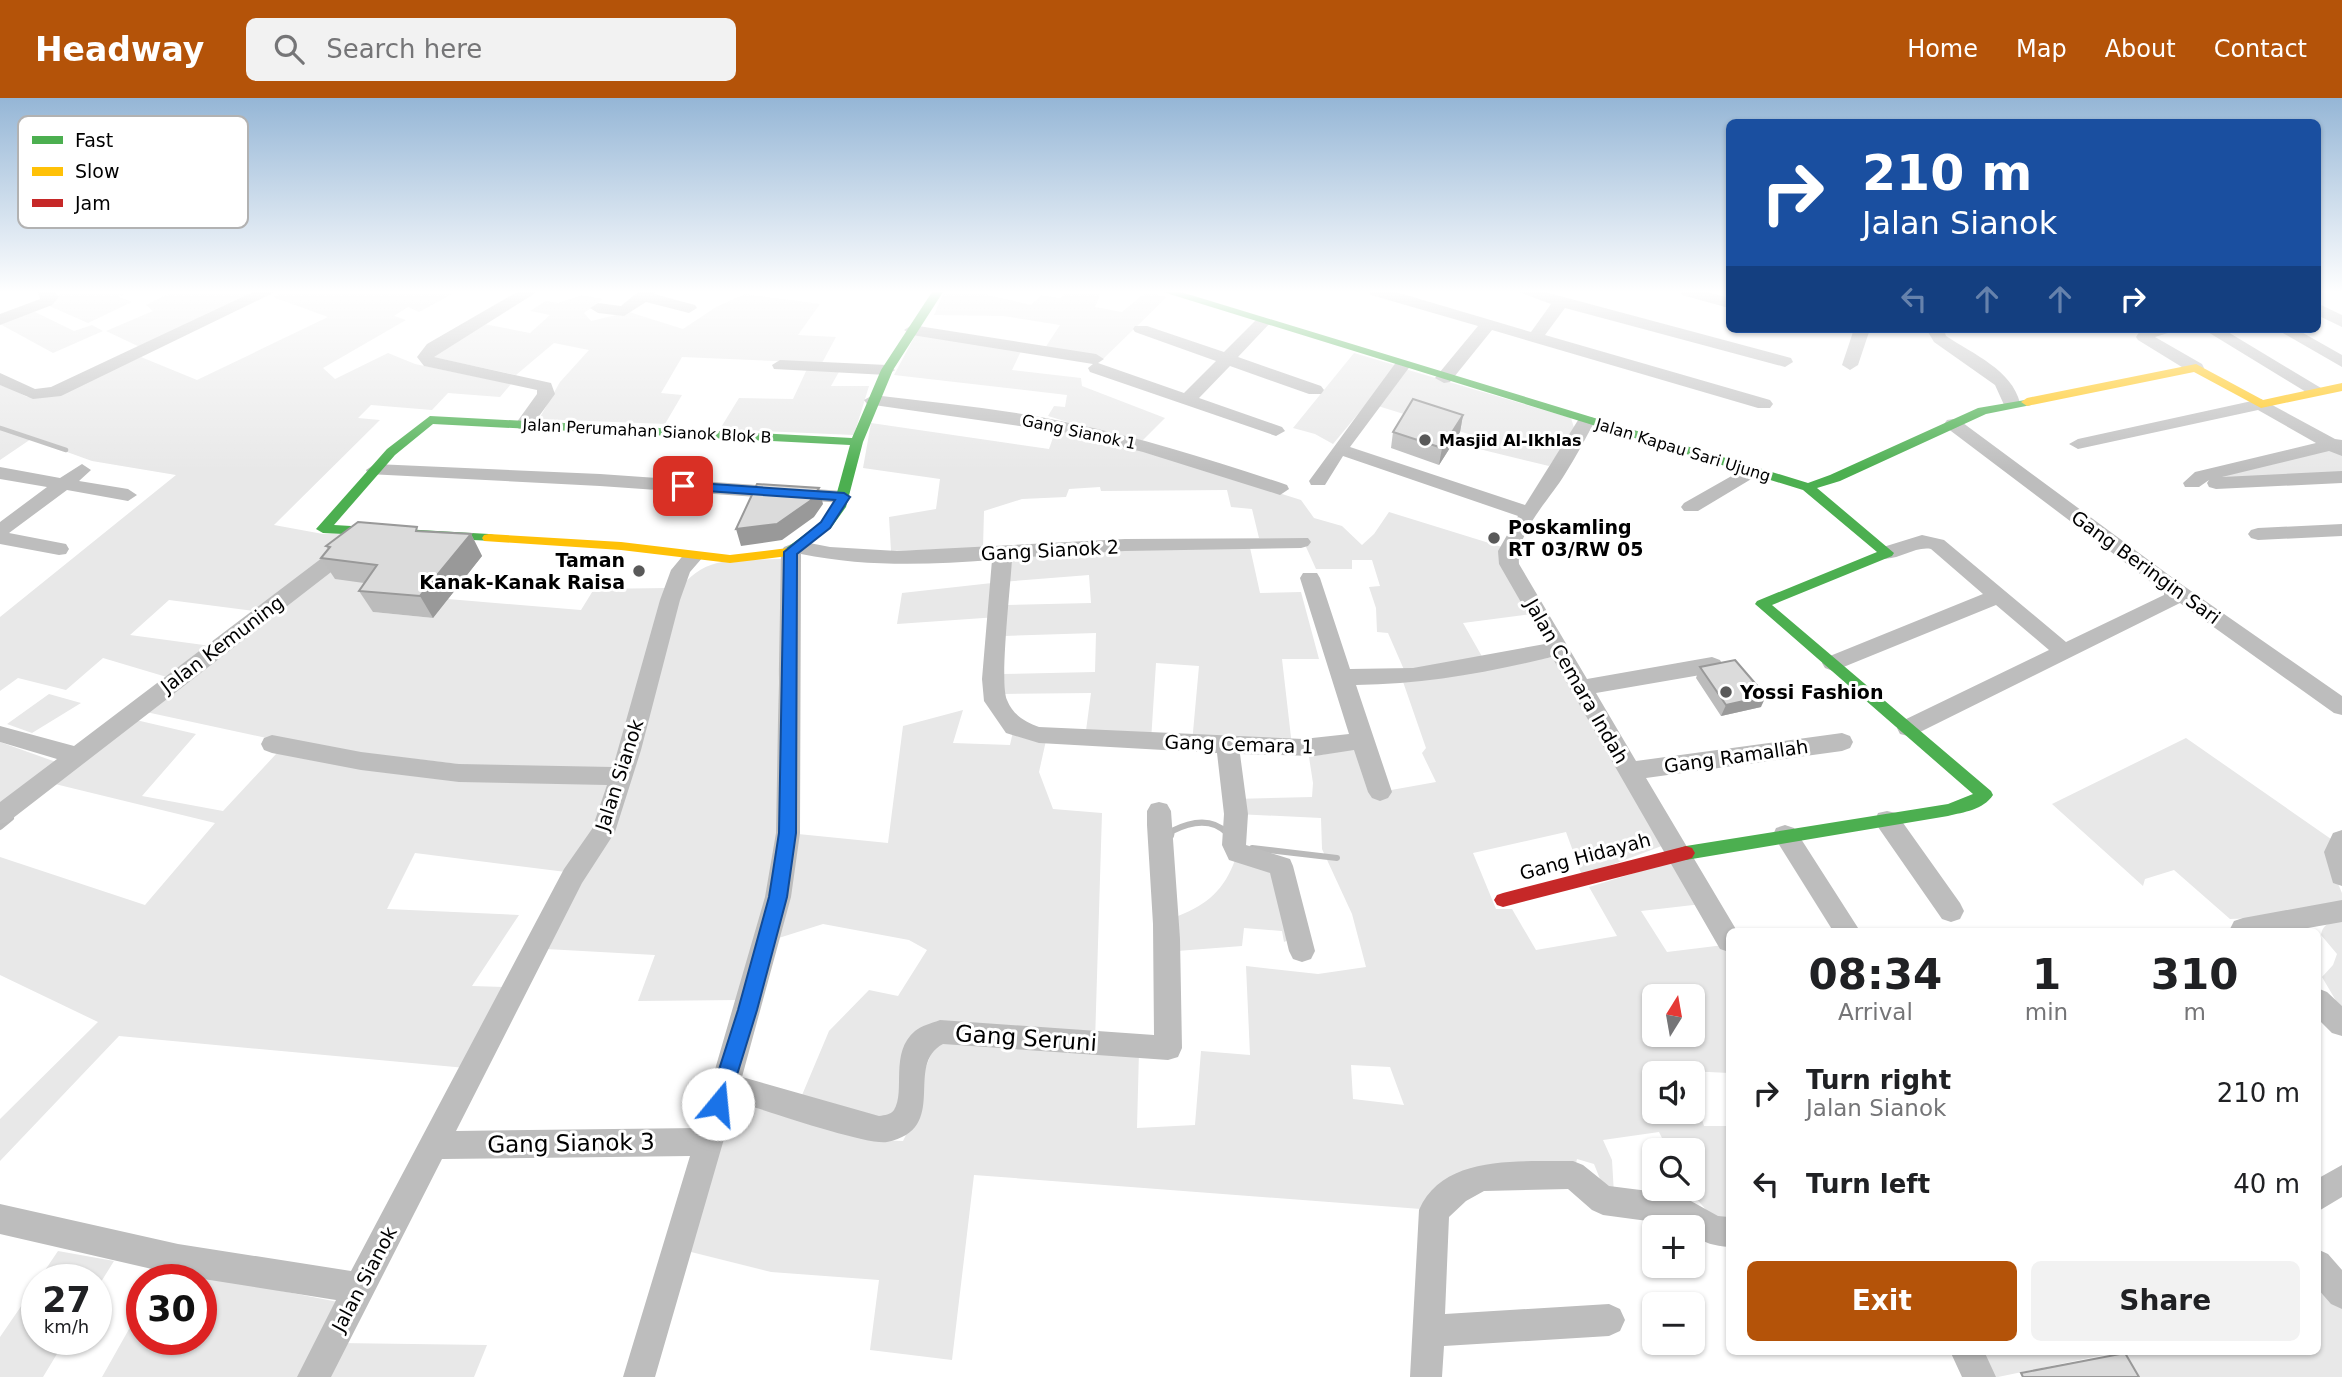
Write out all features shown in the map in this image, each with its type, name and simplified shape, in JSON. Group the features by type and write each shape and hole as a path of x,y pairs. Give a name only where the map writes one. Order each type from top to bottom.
{"street":[{"path":"0,378 33,394 55,392 138,352"},
{"path":"430,352 425,357 430,362 545,387 546,394 523,426"},
{"path":"844,497 600,480 375,470 323,527 330,531 621,546 693,557 730,559 795,550 826,525 844,497 857,442 873,400 898,352"},
{"path":"1033,352 1096,363 1187,400 1276,430"},
{"path":"1205,352 1315,390"},
{"path":"1187,400 1233,352"},
{"name":"Jalan Kapau Sari Ujung","path":"1360,352 1808,487"},
{"path":"1444,378 1466,352"},
{"path":"1582,352 1764,404"},
{"path":"1747,352 1785,362"},
{"path":"1850,365 1854,352"},
{"path":"1958,352 2001,381 2008,390 2011,404"},
{"path":"2168,352 2338,446"},
{"path":"2250,352 2317,391"},
{"path":"2324,352 2342,362"},
{"path":"780,365 887,370"},
{"path":"1318,481 1403,365"},
{"path":"1808,487 1835,478 1982,411 2196,368"},
{"path":"2078,444 2342,387"},
{"name":"Gang Sianok 1","path":"873,400 936,406 1068,427 1141,445 1280,489"},
{"name":"Jalan Perumahan Sianok Blok B","path":"375,470 419,426 436,420 857,442"},
{"name":"Jalan Cemara Indah","path":"1586,421 1512,541 1508,551 1509,564 1726,936"},
{"name":"Gang Beringin Sari","path":"1953,424 2174,589 2342,707"},
{"path":"2338,446 2202,476 2192,483 2342,477"},
{"path":"1339,449 1530,513"},
{"path":"0,531 82,470"},
{"path":"1691,506 1751,471"},
{"path":"0,472 128,495"},
{"path":"1808,487 1887,553"},
{"path":"2258,534 2342,530"},
{"name":"Jalan Kemuning","path":"0,815 368,533"},
{"path":"0,538 59,549"},
{"path":"2066,653 1933,542 1922,541 1887,553 1762,604 1908,728 2066,653 2174,598 2174,589"},
{"name":"Gang Sianok 2","path":"795,550 901,557 1180,543 1301,542"},
{"path":"639,1377 748,1010 778,897 788,833 795,550"},
{"name":"Gang Cemara 1","path":"1003,552 993,679 995,701 1014,727 1039,735 1227,745 1330,747 1349,745 1362,738"},
{"name":"Jalan Sianok","path":"313,1377 573,876 603,832 670,600 681,570 693,557"},
{"path":"1310,578 1380,792"},
{"path":"1833,663 1998,596"},
{"path":"1342,677 1413,676 1499,662 1559,648"},
{"path":"1582,688 1712,666"},
{"name":"Gang Hidayah","path":"1503,900 1677,854 1971,804 1985,795 1908,728"},
{"path":"0,734 78,756"},
{"name":"Gang Ramallah","path":"1629,771 1842,742"},
{"path":"272,744 361,761 459,773 621,776"},
{"path":"1227,745 1236,814 1234,840 1238,853 1281,866 1302,951"},
{"name":"Gang Seruni","path":"724,1085 879,1130 888,1130 905,1119 910,1106 916,1049 921,1039 940,1031 1168,1048 1168,970 1157,838 1159,811"},
{"path":"1887,820 1951,911"},
{"path":"1785,835 1845,928"},
{"path":"2342,841 2336,852 2342,876"},
{"path":"2254,928 2342,911"},
{"path":"2321,1004 2342,1024"},
{"name":"Gang Sianok 3","path":"435,1145 707,1142"},
{"path":"1426,1377 1434,1210 1455,1191 1481,1177 1573,1175 1604,1200 1680,1210 1714,1231 1726,1232"},
{"path":"2321,1195 2342,1179"},
{"path":"0,1219 85,1241 167,1257 268,1276 359,1288"},
{"path":"2321,1269 2342,1293"},
{"path":"1429,1331 1609,1320"},
{"path":"1968,1355 1980,1377"}],"shaded area":[{"path":"256,352 351,352 323,368 335,379 388,353 415,364 511,384 500,397 448,393 432,410 371,405 358,418 380,420 274,525 323,534 360,532 254,611 169,600 130,635 211,646 170,678 103,658 66,690 18,678 0,691 0,617 176,475 92,461 31,439 0,460 0,383 27,397 56,396 141,357 197,380"},
{"path":"436,352 544,352 516,375 428,356"},
{"path":"587,352 828,352 822,363 682,357 661,393 682,395 665,424 539,419 560,382"},
{"path":"907,352 1021,352 1012,370 1081,378 1082,386 1165,418 1142,441 1103,433 1048,416 1054,406 1065,407 1067,395 894,375"},
{"path":"1064,352 1111,352 1103,359"},
{"path":"1354,353 1398,366 1333,444 1315,434 1293,428"},
{"path":"807,369 840,370 831,386 869,386 854,435 720,429 739,398 793,399"},
{"path":"1405,369 1571,418 1575,431 1549,466 1475,448 1478,437 1378,406"},
{"path":"871,423 1049,449 1056,429 1122,444 1301,500 1314,518 1342,526 1362,545 1374,534 1389,512 1502,547 1532,614 1463,623 1484,660 1405,672 1388,633 1377,632 1376,608 1369,587 1380,586 1372,560 1352,560 1352,569 1316,569 1302,538 1259,538 1252,509 1231,507 1227,490 1101,491 1100,487 1069,489 1066,497 1022,499 984,511 983,548 891,551 889,517 936,509 940,479 863,468"},
{"path":"2333,449 2342,454 2342,475 2224,480 2213,476"},
{"path":"1249,543 1260,593 1301,592 1319,659 1282,659 1292,746 1192,743 1199,666 1156,663 1151,741 1085,738 1091,693 1002,694 1001,674 1095,672 1096,633 1004,636 1007,605 1091,603 1089,575 1001,582 1003,552"},
{"path":"781,559 784,608 778,684 779,834 772,903 739,1000 638,1001 655,955 546,949 608,832 678,592 688,579 711,565 737,560"},
{"path":"333,566 390,587 373,612 433,618 448,599 581,610 594,589 667,588 614,771 494,768 308,747 146,712"},
{"path":"1001,582 998,617 897,624 902,593"},
{"path":"1556,657 1667,844 1582,876 1566,832 1473,853 1496,909 1512,909 1536,950 1617,936 1589,887 1674,861 1702,904 1641,911 1667,952 1724,945 1726,948 1726,1073 1705,1072 1705,1061 1642,1061 1642,1124 1726,1126 1726,1222 1715,1220 1698,1201 1705,1201 1705,1138 1662,1138 1659,1132 1603,1140 1612,1160 1614,1194 1606,1194 1594,1164 1577,1159 1573,1175 1481,1177 1434,1210 974,1175 952,1360 870,1350 879,1280 771,1272 687,1251 728,1095 875,1140 903,1141 917,1113 927,1045 935,1040 1139,1051 1137,1128 1195,1125 1201,1051 1250,1055 1246,966 1318,974 1366,967 1352,914 1322,849 1321,818 1236,814 1234,799 1312,797 1309,757 1358,748 1380,792 1436,782 1422,753 1426,748 1401,676","holes":["1351,1065 1390,1067 1404,1105 1353,1099"]},
{"path":"49,694 81,703 32,733 7,724"},
{"path":"963,710 953,743 1010,745 1014,727 1047,736 1039,772 1053,809 1102,813 1095,1042 940,1032 905,1119 797,1107 829,1031 869,990 898,996 927,950 909,940 823,924 766,942 788,833 888,843 903,726"},
{"path":"136,720 196,734 142,796 223,811 277,753 610,783 598,828 566,872 415,853 387,909 519,915 472,986 504,987 466,1068 119,1036 0,1161 0,1119 98,1022 0,975 0,857 145,905 215,823 55,784"},
{"path":"2186,738 2331,839 2342,901 2256,918 2230,919 2174,870 2145,879 2143,886 2052,804"},
{"path":"0,742 56,762 0,805"},
{"path":"1235,860 1273,871 1291,939 1284,942 1282,931 1244,928 1242,946 1177,951 1178,916 1214,895 1226,880"},
{"path":"2342,921 2342,1011 2322,977 2333,965 2337,954 2321,935 2328,924"},
{"path":"58,1251 114,1261 112,1264 49,1264"},
{"path":"2321,1273 2342,1297 2342,1377 2123,1377 2109,1355 2321,1355"},
{"path":"217,1278 343,1303 303,1377 102,1377 126,1334 126,1355 217,1355"},
{"path":"21,1306 21,1355 56,1355 43,1377 0,1377 0,1337"},
{"path":"338,1343 487,1345 474,1377 324,1377"},
{"path":"1968,1355 2103,1355 1998,1377 1980,1377"}],"building":[{"path":"1413,399 1463,415 1442,448 1393,432"},
{"path":"757,484 819,488 810,501 777,524 736,529"},
{"path":"358,522 417,527 416,531 471,534 420,596 359,591 377,565 321,558 330,547 326,546"},
{"path":"1735,660 1766,696 1726,705 1700,667"},
{"path":"2126,1355 2139,1377 2023,1377 2021,1373"}],"waterway":[{"path":"0,428 66,450"},
{"path":"0,827 11,818"},
{"path":"1171,836 1172,831 1193,823 1214,825 1227,833"},
{"path":"1252,848 1337,858"}],"traffic: fast":[{"path":"788,552 826,525 839,507 857,442 887,370 899,352"},
{"path":"1364,352 1808,487 1835,478 1982,411 2027,402"},
{"path":"489,538 323,529 391,452 430,420 857,442"},
{"path":"1686,853 1948,810 1971,804 1985,795 1762,604 1887,553 1808,487"}],"traffic: slow":[{"path":"2027,402 2196,368 2261,404 2342,387"},
{"path":"489,538 621,546 730,559 788,552"}],"traffic: jam":[{"path":"1503,900 1686,853"}],"place":[{"name":"Masjid Al-Ikhlas","path":"1425,440"},
{"name":"Poskamling RT 03/RW 05","path":"1494,538"},
{"name":"Taman Kanak-Kanak Raisa","path":"639,571"},
{"name":"Yossi Fashion","path":"1726,692"}],"route":[{"path":"683,486 844,497 826,525 815,536 790,552 786,788 788,833 778,897 748,1010 718,1104"}]}
